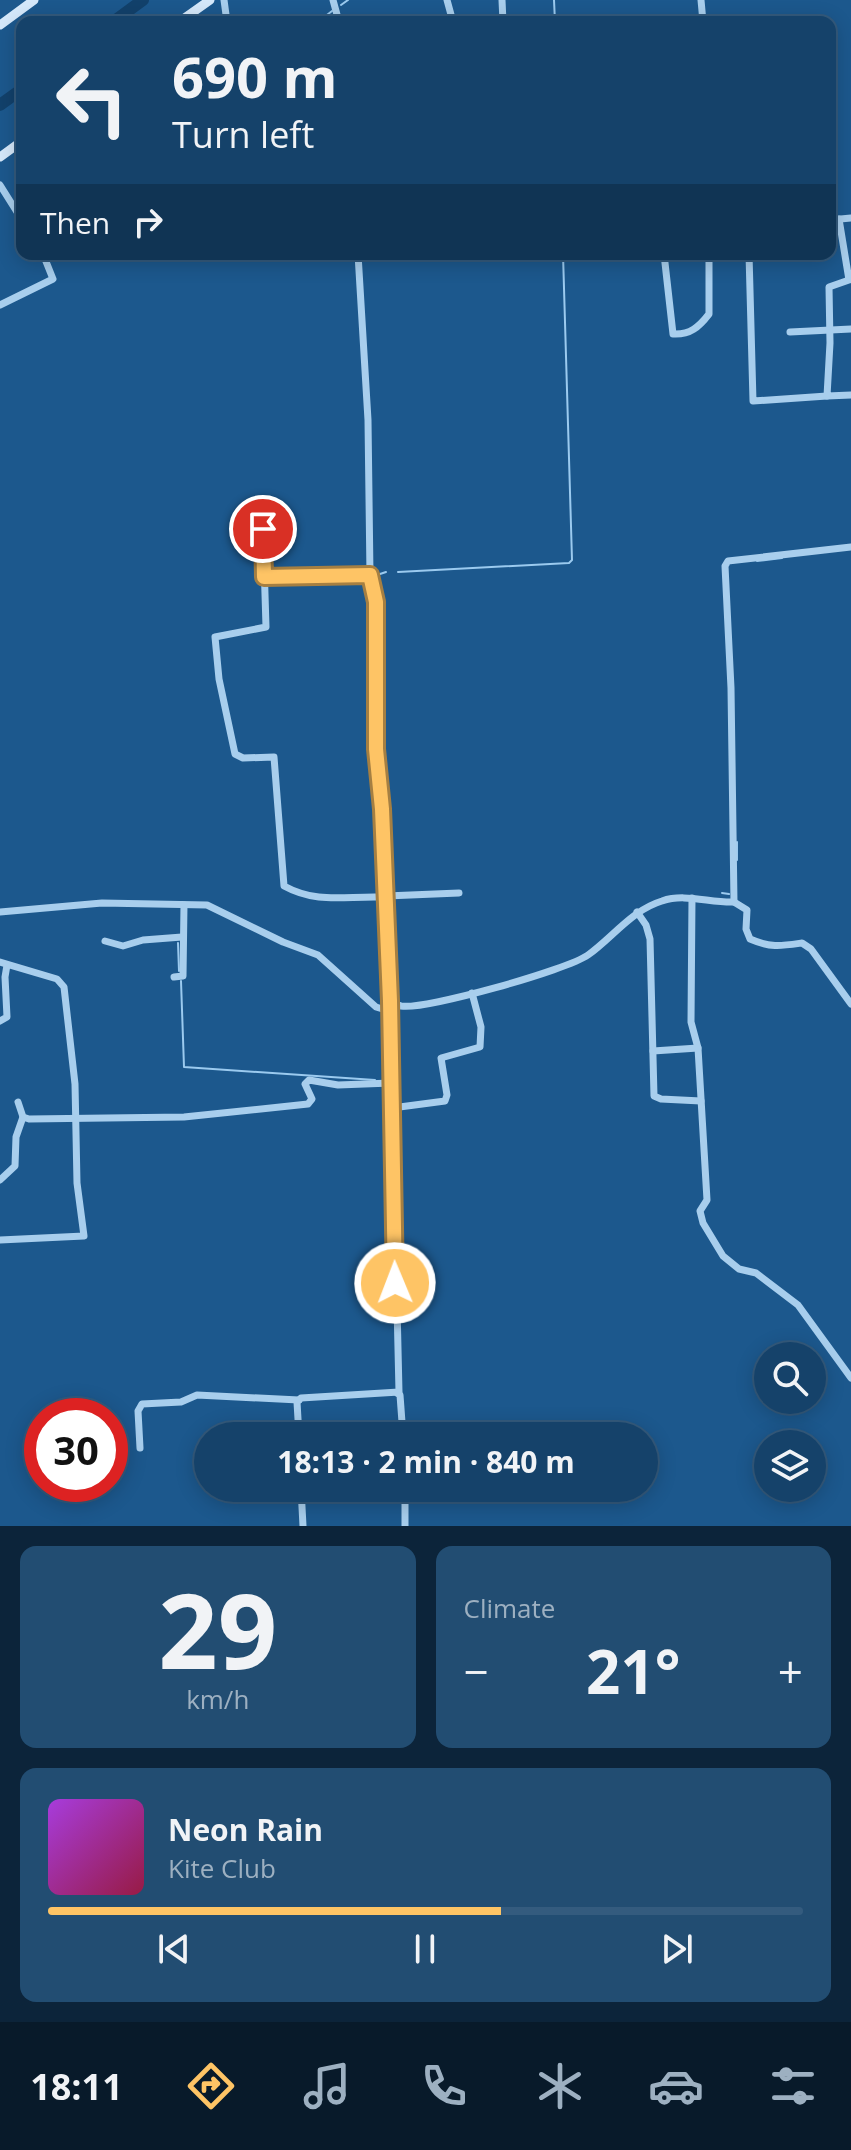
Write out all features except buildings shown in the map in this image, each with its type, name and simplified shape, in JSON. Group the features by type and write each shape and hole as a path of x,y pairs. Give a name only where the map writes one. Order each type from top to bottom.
{"street":[{"path":"0,25 34,0"},
{"path":"187,16 210,0"},
{"path":"0,185 16,210"},
{"path":"827,396 829,287 849,280 836,227"},
{"path":"0,305 53,279 45,260"},
{"path":"358,260 368,420 370,575 376,602 376,749 390,1001 397,1393 400,1395 402,1422"},
{"path":"665,260 673,334 677,335 696,330 709,314 709,260"},
{"path":"749,260 753,401 851,395"},
{"path":"790,332 851,329"},
{"path":"263,529 265,630 215,637 219,679 235,754 243,758 274,757 284,886 301,896 313,898 459,893"},
{"path":"734,902 731,688 725,566 728,561 851,547"},
{"path":"264,577 370,575"},
{"path":"692,898 691,1022 698,1048 707,1200 700,1211 703,1223 723,1256 739,1269 756,1273 798,1305 851,1378"},
{"path":"390,1001 400,1006 472,993 548,973 586,956 637,912 662,901 692,898 734,902 747,910 746,929 750,939 768,947 785,948 802,943 811,949 851,1004"},
{"path":"0,912 102,903 207,905 283,942 318,955 376,1007 389,1011"},
{"path":"174,977 183,976 184,905"},
{"path":"637,912 646,925 650,939 656,1099 701,1101"},
{"path":"105,941 123,946 143,940 182,937"},
{"path":"0,1021 7,1017 4,963 63,982 75,1084 74,1118 84,1236 0,1240"},
{"path":"392,1108 445,1101 447,1095 441,1058 480,1047 481,1027 472,993"},
{"path":"653,1051 698,1048"},
{"path":"23,1117 184,1117 234,1113 308,1104 312,1099 305,1084 309,1080 338,1085 391,1083"},
{"path":"0,1180 15,1166 16,1137 23,1117 18,1102"},
{"path":"140,1448 138,1411 142,1404 181,1402 197,1395 299,1400 397,1393"},
{"path":"299,1400 299,1422"},
{"path":"302,1502 303,1526"},
{"path":"405,1502 405,1526"}],"waterway":[{"path":"121,16 143,0"},
{"path":"341,5 348,0"},
{"path":"554,0 555,16"},
{"path":"326,16 332,11"},
{"path":"0,105 16,93"},
{"path":"398,572 569,563 572,560 563,260"},
{"path":"757,561 782,558"},
{"path":"374,576 386,572"},
{"path":"369,586 373,661"},
{"path":"737,842 737,860"},
{"path":"722,893 729,894"},
{"path":"178,943 179,971"},
{"path":"181,981 184,1067 375,1080"}],"route":[{"path":"263,529 264,577 370,575 376,602 376,749 382,809 390,1001 395,1283"}]}
